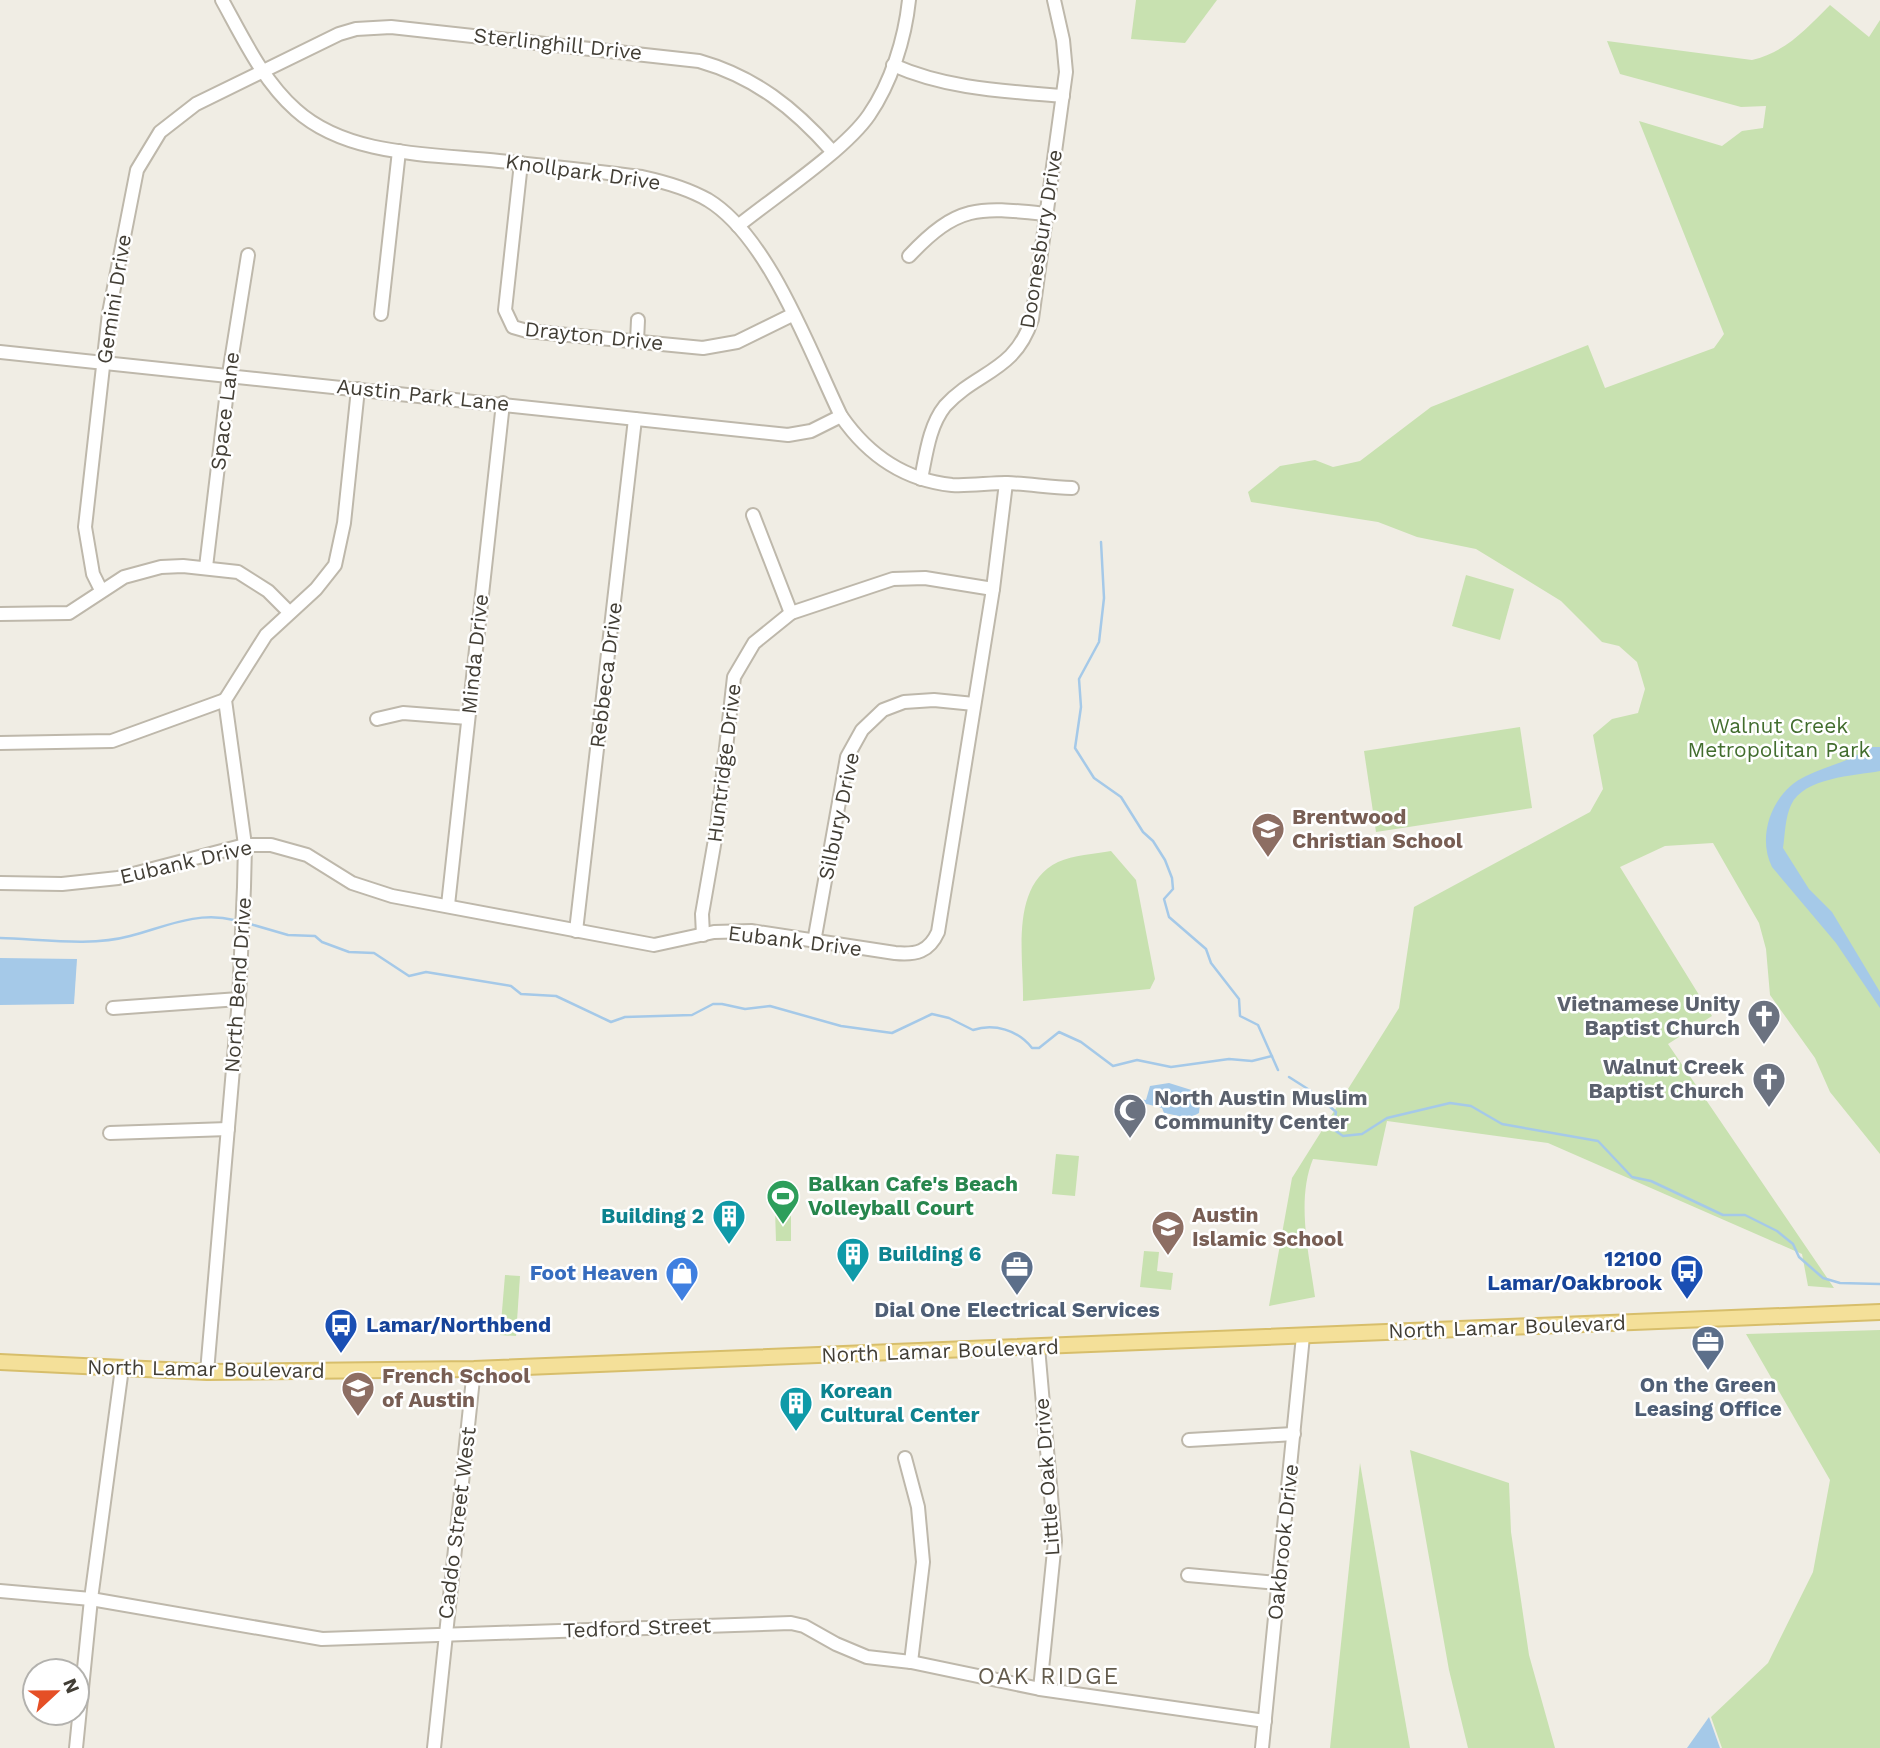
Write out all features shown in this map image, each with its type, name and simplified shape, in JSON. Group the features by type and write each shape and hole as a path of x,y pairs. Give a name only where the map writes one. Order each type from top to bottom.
{"main road":[{"name":"North Lamar Boulevard","path":"0,1362 207,1371 474,1369 1880,1312"}],"street":[{"name":"Knollpark Drive","path":"222,0 263,71 295,110 318,127 359,142 399,151 521,163 668,183 708,200 738,226 769,268 841,416 857,439 873,454 921,479 953,485 1006,483 1072,488"},
{"path":"738,226 832,151 869,116 901,44 909,0"},
{"name":"Doonesbury Drive","path":"921,479 930,437 945,407 1002,367 1018,350 1029,331 1063,96 1066,57 1054,0"},
{"name":"Sterlinghill Drive","path":"263,71 339,33 391,27 672,56 744,76 793,109 832,151"},
{"path":"892,65 929,81 953,86 1063,96"},
{"name":"Gemini Drive","path":"101,590 93,574 85,527 109,313 137,170 160,132 187,110 263,71"},
{"path":"381,314 399,151"},
{"name":"Drayton Drive","path":"521,163 505,310 507,320 513,327 527,331 703,348 721,346 792,314"},
{"path":"909,256 940,226 968,212 999,209 1046,214"},
{"name":"Space Lane","path":"206,567 229,374 248,255"},
{"path":"637,341 638,320"},
{"name":"Austin Park Lane","path":"0,352 229,374 788,435 811,430 841,416"},
{"path":"0,743 112,741 225,699 266,635 316,589 335,565 344,523 358,389"},
{"name":"Minda Drive","path":"448,905 503,403"},
{"name":"Rebbeca Drive","path":"576,931 635,419"},
{"name":"Eubank Drive","path":"0,883 62,884 118,878 245,845 284,847 307,855 370,890 654,945 703,935 751,931 908,954 922,952 932,945 938,932 993,589 1006,483"},
{"path":"753,515 791,613"},
{"path":"0,614 69,613 101,590 142,570 183,566 238,572 254,580 289,612"},
{"name":"Huntridge Drive","path":"703,935 702,914 719,815 734,677 754,643 791,613 893,579 925,578 993,589"},
{"name":"North Bend Drive","path":"207,1371 239,999 245,845 225,699"},
{"name":"Silbury Drive","path":"814,942 847,757 862,730 883,710 904,702 934,700 974,704"},
{"path":"377,719 403,713 468,718"},
{"path":"113,1008 239,999"},
{"path":"110,1133 228,1129"},
{"name":"Oakbrook Drive","path":"1262,1748 1303,1336"},
{"name":"Little Oak Drive","path":"1038,1348 1055,1541 1040,1689"},
{"path":"76,1748 91,1599 122,1368"},
{"name":"Caddo Street West","path":"434,1748 474,1369"},
{"path":"1189,1440 1294,1434"},
{"path":"905,1458 918,1507 923,1562 911,1662"},
{"path":"1188,1575 1278,1583"},
{"name":"Tedford Street","path":"0,1591 91,1599 322,1639 791,1623 804,1626 843,1648 867,1657 911,1662 1040,1689 1265,1721"}],"green space":[{"path":"1136,0 1217,0 1185,43 1131,39"},
{"name":"Walnut Creek Metropolitan Park","path":"1830,5 1869,37 1880,20 1880,1154 1830,1092 1815,1058 1770,995 1766,949 1759,923 1713,843 1665,846 1620,867 1712,1016 1668,1044 1834,1288 1808,1286 1802,1254 1548,1143 1387,1121 1377,1166 1313,1159 1305,1192 1305,1227 1315,1297 1269,1306 1292,1178 1399,1008 1414,907 1590,812 1603,789 1593,735 1612,719 1638,713 1645,689 1637,662 1619,646 1602,642 1561,601 1476,549 1417,537 1378,522 1251,502 1248,492 1280,466 1315,460 1333,467 1360,461 1431,407 1588,345 1605,388 1714,348 1724,334 1639,121 1722,146 1742,131 1763,128 1766,106 1741,107 1620,74 1607,41 1752,60 1785,45 1804,31"},
{"path":"1466,575 1514,589 1500,640 1452,626"},
{"path":"1520,727 1532,808 1376,832 1364,751"},
{"path":"1111,851 1136,880 1155,979 1150,989 1023,1001 1023,924 1032,888 1042,873 1058,862"},
{"path":"1056,1154 1079,1156 1075,1196 1052,1194"},
{"name":"Balkan Cafe's Beach Volleyball Court","path":"775,1210 791,1210 791,1241 776,1241"},
{"path":"1144,1251 1159,1252 1157,1271 1173,1273 1171,1290 1140,1287"},
{"path":"505,1275 520,1276 516,1336 500,1335"},
{"path":"1880,1330 1880,1748 1722,1748 1711,1717 1768,1663 1813,1572 1830,1480 1746,1334"},
{"path":"1410,1450 1509,1483 1511,1532 1529,1655 1555,1748 1468,1748 1449,1670"},
{"path":"1360,1463 1410,1748 1330,1748"}],"water":[{"path":"1870,747 1880,747 1880,771 1831,779 1818,783 1797,796 1788,815 1783,848 1809,889 1832,912 1880,992 1880,1008 1836,943 1772,867 1766,841 1771,815 1777,803 1794,783"},
{"path":"0,958 77,959 74,1004 0,1005"},
{"path":"1169,1083 1201,1093 1199,1113 1186,1117 1177,1116 1164,1113 1162,1108 1139,1102 1139,1099 1146,1100 1150,1086"},
{"path":"1709,1717 1720,1748 1687,1748"}],"waterway":[{"path":"1101,542 1104,598 1099,642 1079,679 1081,707 1075,748 1094,778 1121,797 1165,860 1173,889 1164,899 1169,917 1206,949 1211,963 1239,999 1240,1016 1258,1025 1278,1070"},
{"path":"0,938 99,941 130,936 194,919 207,917 234,920"},
{"path":"250,924 288,935 315,936 322,942 349,952 374,953 409,976 426,972 511,986 521,994 556,996 611,1022 625,1017 692,1015 713,1004 722,1004 745,1009 770,1006 841,1026 892,1033 932,1014 949,1018 973,1030 989,1027 1005,1030 1020,1037 1032,1048 1039,1048 1059,1032 1081,1042 1113,1066 1137,1060 1171,1067 1229,1059 1252,1061 1272,1056"},
{"path":"1289,1077 1311,1091"},
{"path":"1321,1099 1336,1112 1333,1129 1343,1136 1362,1134 1387,1118 1450,1103 1471,1106 1502,1124 1598,1141 1632,1177 1651,1181 1723,1215 1745,1215 1777,1231 1793,1244 1799,1257 1823,1278 1840,1283 1880,1284"}],"place":[{"name":"Brentwood Christian School","path":"1268,859"},
{"name":"Vietnamese Unity Baptist Church","path":"1764,1046"},
{"name":"Walnut Creek Baptist Church","path":"1769,1109"},
{"name":"North Austin Muslim Community Center","path":"1130,1140"},
{"name":"Balkan Cafe's Beach Volleyball Court","path":"783,1226"},
{"name":"Building 2","path":"729,1246"},
{"name":"Austin Islamic School","path":"1168,1257"},
{"name":"Building 6","path":"853,1284"},
{"name":"Dial One Electrical Services","path":"1017,1297"},
{"name":"12100 Lamar/Oakbrook","path":"1687,1301"},
{"name":"Foot Heaven","path":"682,1303"},
{"name":"Lamar/Northbend","path":"341,1355"},
{"name":"On the Green Leasing Office","path":"1708,1372"},
{"name":"French School of Austin","path":"358,1418"},
{"name":"Korean Cultural Center","path":"796,1433"}],"district":[{"name":"OAK RIDGE","path":"1049,1676"}]}
